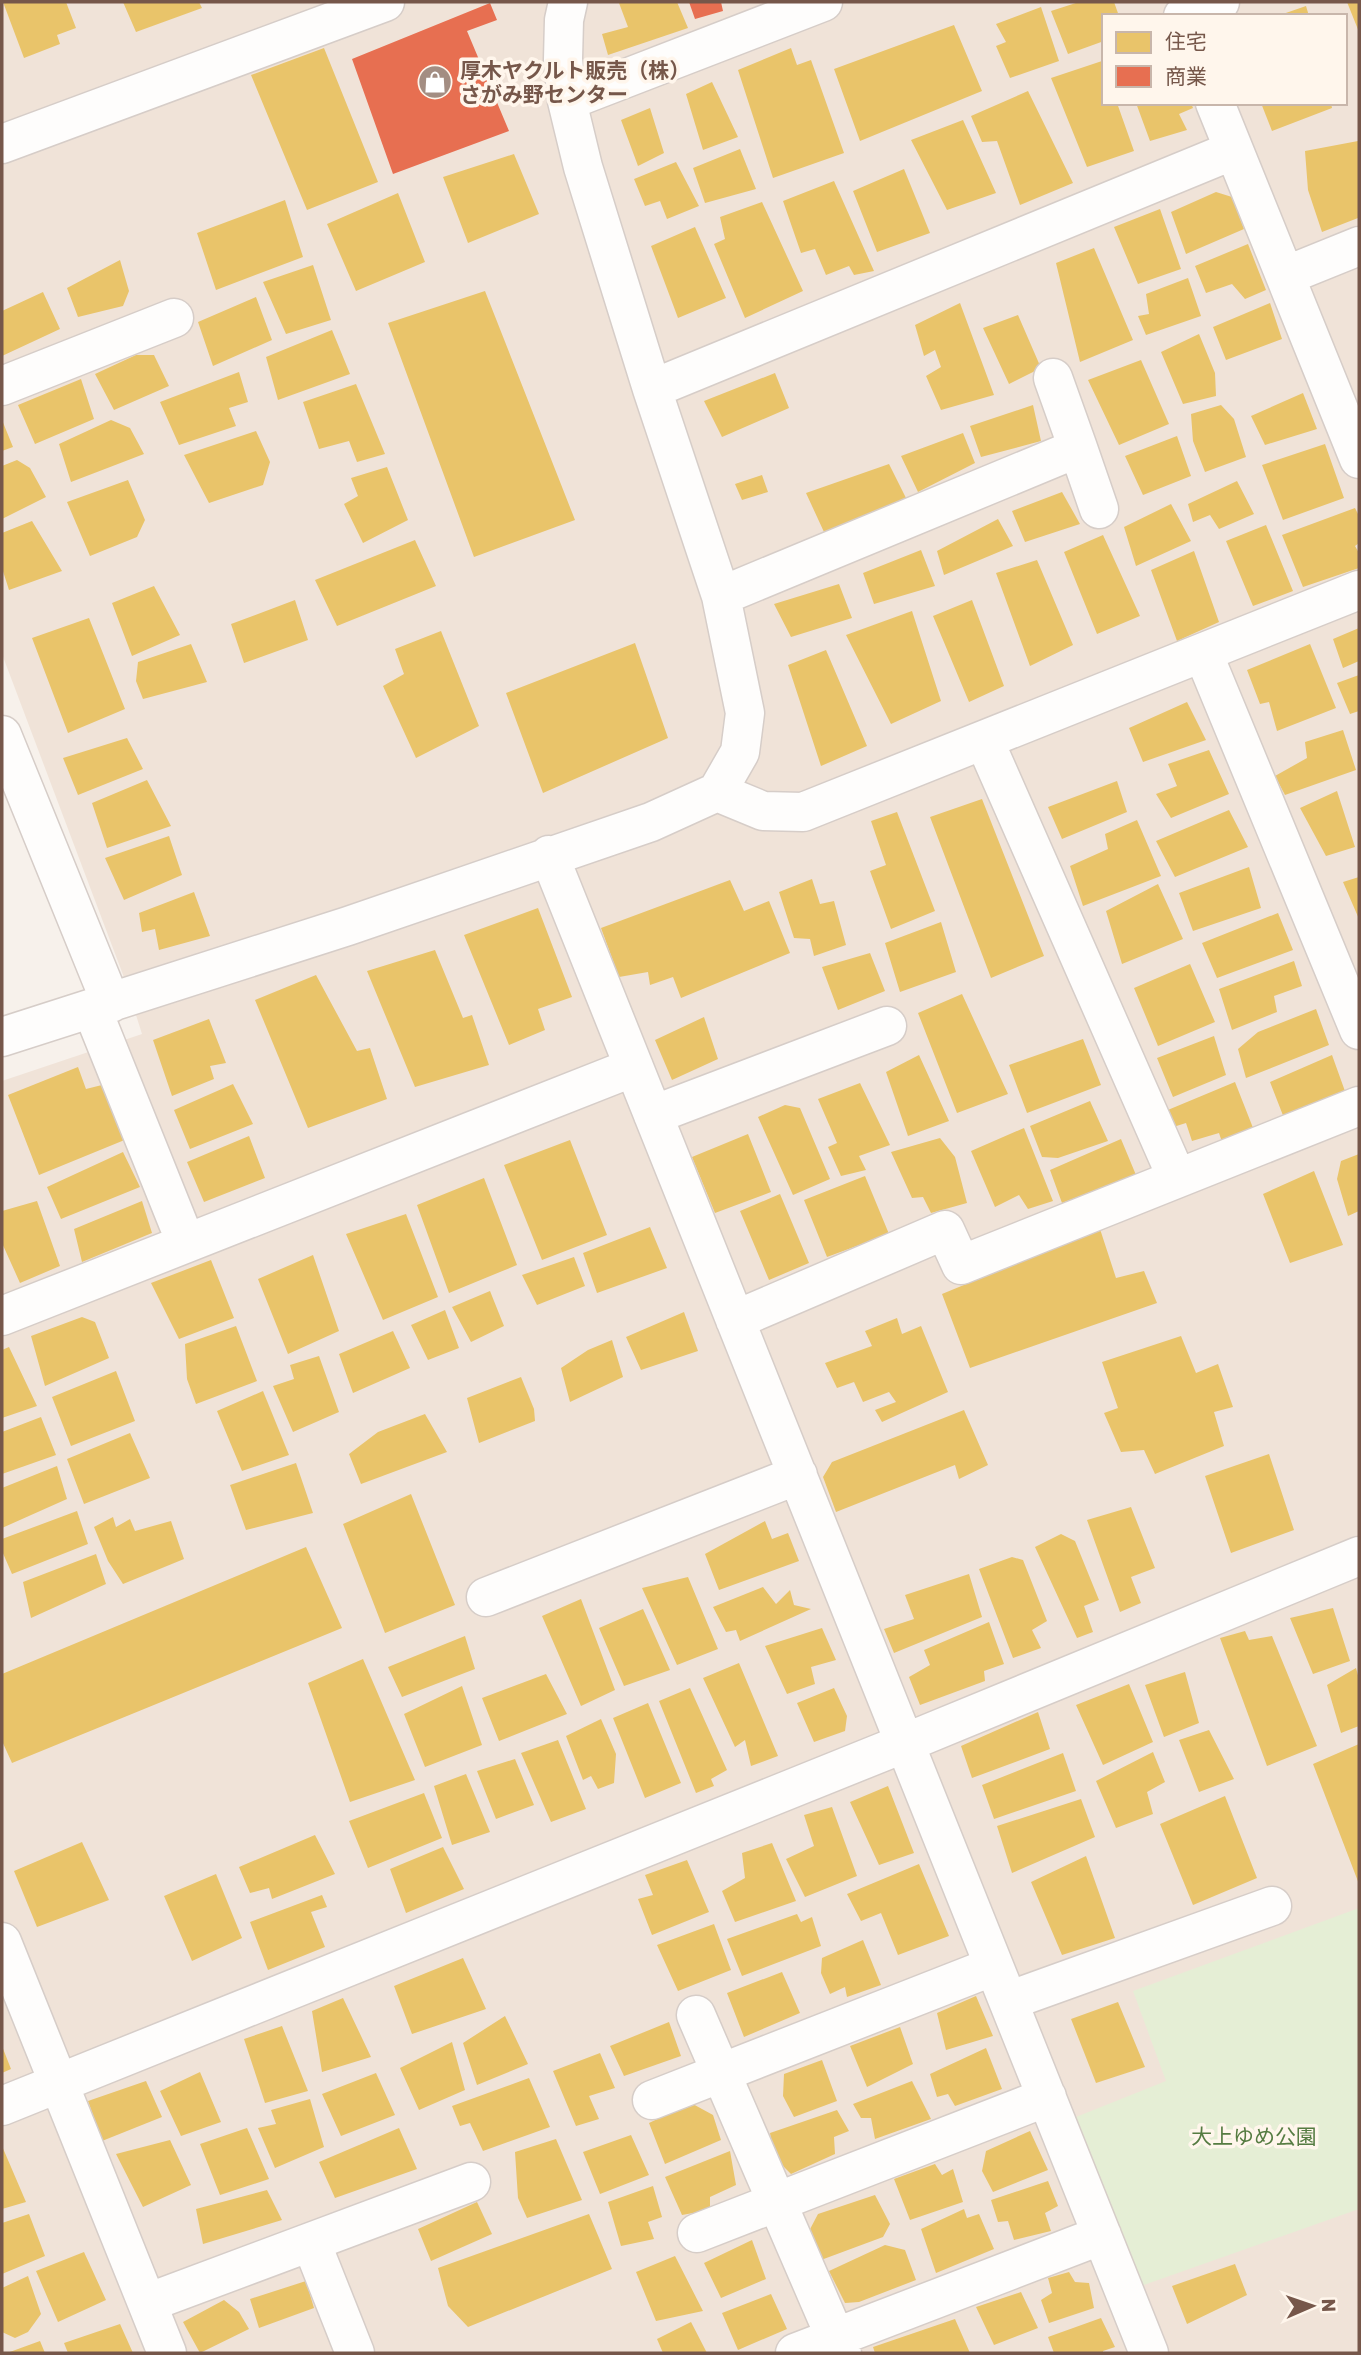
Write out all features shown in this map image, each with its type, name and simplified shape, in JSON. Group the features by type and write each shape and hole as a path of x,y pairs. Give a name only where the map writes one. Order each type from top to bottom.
{"street":[{"path":"2,144 385,2"},
{"path":"2,1037 373,917 651,822 717,792 740,752 746,713 721,596 652,389 583,167 567,101 563,46 568,2"},
{"path":"567,101 823,2"},
{"path":"1187,14 1220,2"},
{"path":"1216,105 1359,460"},
{"path":"652,389 1234,150"},
{"path":"1285,276 1359,246"},
{"path":"2,386 174,318"},
{"path":"1053,378 1099,509"},
{"path":"721,596 1078,448"},
{"path":"717,792 763,811 803,812 1359,590"},
{"path":"1203,653 1359,1030"},
{"path":"985,740 1177,1178"},
{"path":"5,754 101,1006 186,1244"},
{"path":"549,855 1149,2353"},
{"path":"653,1115 887,1026"},
{"path":"2,1316 634,1067"},
{"path":"736,1320 945,1230 961,1265 1359,1106"},
{"path":"486,1597 798,1475"},
{"path":"2,2106 905,1744 1359,1556"},
{"path":"652,2099 721,2073 1001,1984 1272,1906"},
{"path":"2,1942 167,2353"},
{"path":"696,2015 839,2345"},
{"path":"697,2233 1047,2097"},
{"path":"147,2303 471,2182"},
{"path":"794,2353 839,2345 1102,2235"},
{"path":"311,2242 355,2353"}],"shaded area":[{"path":"2,2 1359,2 1359,2353 2,2353 2,1081 142,1034 125,980 2,654"}],"green space":[{"name":"大上ゆめ公園","path":"1359,1908 1359,2209 1141,2286 1076,2117 1166,2081 1133,1991"}],"building: 住宅":[{"path":"3,2 66,2 76,28 57,35 60,44 24,58"},
{"path":"123,2 199,2 202,8 136,32"},
{"path":"677,2 688,28 608,55 602,34 628,27 619,3"},
{"path":"1079,2 1114,2 1118,14 1102,14 1102,42 1068,54 1051,11"},
{"path":"1347,2 1359,2 1359,32"},
{"path":"1306,6 1308,14 1283,14"},
{"path":"1041,7 1059,61 1010,78 996,46 1006,42 996,24"},
{"path":"954,25 982,91 860,141 834,69"},
{"path":"324,48 378,182 307,210 251,75"},
{"path":"791,48 797,65 811,60 844,153 773,178 738,70"},
{"path":"1102,61 1102,105 1118,105 1134,151 1087,167 1051,78"},
{"path":"712,82 738,137 703,150 686,94"},
{"path":"1028,91 1073,183 1020,205 997,141 982,142 971,116"},
{"path":"1137,105 1192,105 1193,108 1179,114 1187,130 1150,141"},
{"path":"1262,105 1331,105 1332,108 1272,131"},
{"path":"650,108 664,153 638,166 621,120"},
{"path":"963,120 996,193 947,210 911,140"},
{"path":"1358,141 1358,218 1322,232 1308,190 1305,151"},
{"path":"740,149 756,189 705,203 693,168"},
{"path":"514,154 539,214 468,243 443,177"},
{"path":"676,162 699,206 667,219 660,201 645,206 634,179"},
{"path":"904,169 930,233 877,252 853,191"},
{"path":"834,181 874,271 854,275 849,266 826,275 815,249 801,253 783,201"},
{"path":"1216,192 1232,197 1244,229 1186,254 1171,212"},
{"path":"398,193 425,262 356,291 327,224"},
{"path":"285,200 303,257 216,290 197,233"},
{"path":"762,202 803,291 745,318 714,244 725,239 720,217"},
{"path":"1160,209 1181,269 1138,284 1114,227"},
{"path":"695,227 726,298 678,318 651,246"},
{"path":"1248,244 1266,290 1245,299 1232,284 1206,293 1195,266"},
{"path":"1094,248 1133,340 1080,362 1056,263"},
{"path":"120,260 129,291 123,306 78,317 67,288"},
{"path":"313,265 331,320 286,334 263,282"},
{"path":"1188,278 1201,316 1146,335 1138,316 1149,314 1146,294"},
{"path":"485,291 575,520 474,557 388,323"},
{"path":"43,292 60,329 2,356 2,311"},
{"path":"256,297 272,340 213,366 198,322"},
{"path":"960,303 994,395 941,410 926,376 941,367 935,350 924,356 915,325"},
{"path":"1270,303 1282,339 1226,360 1213,327"},
{"path":"1018,315 1041,368 1009,384 983,328"},
{"path":"332,330 350,374 278,400 266,357"},
{"path":"1199,334 1215,373 1216,396 1183,404 1161,352"},
{"path":"136,355 154,355 169,386 114,410 95,374"},
{"path":"1141,360 1169,424 1119,445 1088,380"},
{"path":"239,372 248,402 229,408 236,426 179,445 160,402"},
{"path":"775,373 789,408 722,437 704,401"},
{"path":"81,379 94,419 35,444 18,405"},
{"path":"356,384 385,454 357,462 349,441 319,449 303,402"},
{"path":"1303,393 1317,429 1265,445 1251,416"},
{"path":"1033,405 1041,441 981,457 970,426"},
{"path":"1221,405 1234,419 1246,457 1205,472 1193,441 1191,414"},
{"path":"2,420 13,447 2,451"},
{"path":"111,420 130,428 144,454 71,482 59,444"},
{"path":"256,431 270,462 263,485 209,503 184,455"},
{"path":"963,433 975,463 918,492 901,456"},
{"path":"1177,436 1191,476 1143,495 1125,456"},
{"path":"1325,444 1344,498 1283,520 1262,465"},
{"path":"17,460 30,468 46,497 2,519 2,466"},
{"path":"889,464 906,498 824,532 806,493"},
{"path":"387,467 408,520 363,543 344,504 358,496 351,478"},
{"path":"762,475 768,492 742,500 735,484"},
{"path":"128,480 145,520 137,537 90,556 67,502"},
{"path":"1237,481 1254,514 1219,529 1210,515 1193,522 1188,504"},
{"path":"1062,492 1080,524 1025,542 1012,511"},
{"path":"1171,504 1191,541 1136,566 1124,527"},
{"path":"1355,508 1359,516 1359,543 1355,546 1359,553 1359,568 1303,587 1282,535"},
{"path":"998,519 1013,546 944,575 937,551"},
{"path":"32,521 62,571 9,590 2,568 2,533"},
{"path":"1266,525 1293,591 1253,606 1226,541"},
{"path":"1103,535 1140,616 1097,634 1064,552"},
{"path":"415,540 436,586 337,626 315,580"},
{"path":"921,550 935,586 874,604 863,573"},
{"path":"1194,551 1219,622 1177,641 1151,570"},
{"path":"1037,560 1073,645 1030,666 996,573"},
{"path":"839,584 852,618 791,637 774,604"},
{"path":"154,586 180,635 132,656 112,603"},
{"path":"295,600 308,640 244,663 231,624"},
{"path":"972,600 1004,686 969,702 933,616"},
{"path":"912,611 941,701 891,724 846,635"},
{"path":"89,618 125,709 68,733 32,638"},
{"path":"1359,628 1359,661 1343,668 1333,639"},
{"path":"441,631 479,726 416,758 383,686 404,674 395,649"},
{"path":"635,643 668,738 543,793 506,693"},
{"path":"191,644 207,682 143,699 136,681 138,662"},
{"path":"1310,644 1336,708 1277,731 1269,702 1260,704 1247,670"},
{"path":"826,650 867,746 821,766 788,665"},
{"path":"1359,675 1359,711 1350,714 1337,683"},
{"path":"1187,702 1206,740 1143,762 1129,728"},
{"path":"1343,730 1356,770 1285,795 1275,776 1307,758 1305,742"},
{"path":"127,738 143,769 78,795 63,758"},
{"path":"1209,750 1229,794 1171,818 1156,794 1177,786 1168,764"},
{"path":"147,780 171,826 107,848 92,803"},
{"path":"1117,781 1127,812 1062,839 1048,807"},
{"path":"1337,791 1355,847 1326,856 1300,808"},
{"path":"982,799 1044,956 991,978 930,817"},
{"path":"1229,810 1248,847 1175,877 1156,841"},
{"path":"897,812 935,911 891,929 870,871 886,865 871,821"},
{"path":"1137,820 1161,876 1083,906 1070,866 1108,849 1105,834"},
{"path":"169,836 182,875 124,900 105,858"},
{"path":"1249,867 1261,908 1193,931 1179,893"},
{"path":"1359,877 1359,919 1343,882"},
{"path":"812,879 820,904 834,901 846,945 814,956 810,939 794,938 779,892"},
{"path":"730,880 744,911 769,901 790,953 681,998 673,977 650,985 648,972 619,977 601,928"},
{"path":"1158,884 1183,939 1122,964 1106,911"},
{"path":"194,892 210,936 159,950 155,929 142,932 139,913"},
{"path":"538,908 572,997 538,1009 545,1030 509,1045 464,935"},
{"path":"1278,913 1293,950 1217,978 1202,943"},
{"path":"941,922 956,972 900,992 885,943"},
{"path":"435,950 463,1018 472,1015 489,1065 415,1087 367,971"},
{"path":"870,953 885,991 838,1010 822,967"},
{"path":"1294,961 1302,986 1274,996 1277,1012 1232,1030 1219,989"},
{"path":"1190,964 1215,1022 1158,1046 1134,988"},
{"path":"316,975 357,1051 370,1048 387,1099 308,1128 255,1000"},
{"path":"962,994 1008,1094 957,1113 918,1013"},
{"path":"1316,1009 1329,1045 1246,1078 1238,1049 1258,1032"},
{"path":"704,1017 718,1059 672,1080 655,1040"},
{"path":"209,1019 226,1063 210,1066 214,1079 172,1096 153,1040"},
{"path":"1214,1036 1226,1075 1173,1097 1157,1058"},
{"path":"1083,1039 1101,1085 1027,1113 1009,1065"},
{"path":"919,1055 949,1121 908,1136 886,1072"},
{"path":"1332,1055 1346,1094 1284,1118 1270,1082"},
{"path":"78,1067 86,1089 106,1084 127,1139 39,1175 8,1095"},
{"path":"1235,1082 1255,1133 1223,1145 1219,1133 1192,1141 1186,1123 1170,1128 1163,1112"},
{"path":"860,1083 890,1145 859,1156 866,1170 841,1176 828,1147 837,1143 818,1099"},
{"path":"233,1084 253,1124 190,1149 174,1110"},
{"path":"1090,1101 1108,1141 1058,1158 1042,1157 1030,1126"},
{"path":"785,1105 800,1108 830,1179 793,1195 758,1117"},
{"path":"1024,1128 1053,1201 1028,1209 1019,1195 995,1207 971,1151"},
{"path":"748,1134 771,1192 715,1213 692,1157"},
{"path":"249,1136 265,1178 204,1202 187,1162"},
{"path":"940,1138 955,1157 967,1203 931,1213 923,1197 912,1198 891,1152"},
{"path":"1121,1139 1136,1175 1062,1203 1050,1170"},
{"path":"570,1140 607,1235 542,1260 504,1165"},
{"path":"123,1152 140,1187 61,1219 47,1187"},
{"path":"1359,1154 1359,1211 1348,1216 1337,1179 1341,1161"},
{"path":"1314,1171 1343,1245 1290,1263 1263,1194"},
{"path":"865,1176 889,1234 827,1257 804,1200"},
{"path":"484,1178 517,1265 449,1293 417,1205"},
{"path":"780,1194 809,1263 769,1280 740,1211"},
{"path":"37,1201 60,1266 20,1283 2,1243 2,1211"},
{"path":"142,1201 152,1233 82,1262 74,1229"},
{"path":"406,1214 438,1297 383,1320 346,1234"},
{"path":"650,1227 667,1268 597,1293 583,1253"},
{"path":"1100,1229 1116,1278 1144,1271 1157,1303 970,1368 942,1294"},
{"path":"313,1255 339,1331 288,1354 258,1279"},
{"path":"574,1257 585,1286 537,1305 522,1275"},
{"path":"211,1260 234,1318 179,1339 151,1283"},
{"path":"490,1291 504,1326 471,1342 452,1307"},
{"path":"445,1310 459,1348 428,1360 411,1325"},
{"path":"684,1312 698,1351 641,1370 626,1337"},
{"path":"82,1317 95,1322 109,1358 45,1386 31,1336"},
{"path":"897,1318 902,1334 921,1326 948,1392 882,1422 875,1410 896,1402 889,1392 863,1402 854,1382 837,1388 825,1363 872,1346 865,1331"},
{"path":"236,1326 257,1381 196,1404 187,1379 185,1344"},
{"path":"393,1331 410,1368 353,1393 339,1354"},
{"path":"1181,1336 1196,1373 1218,1364 1233,1407 1214,1412 1224,1446 1155,1474 1144,1450 1121,1452 1104,1413 1118,1408 1102,1362"},
{"path":"612,1340 623,1377 570,1402 561,1368 588,1350"},
{"path":"9,1347 37,1406 2,1418 2,1350"},
{"path":"319,1356 339,1412 293,1432 273,1386 294,1379 290,1365"},
{"path":"116,1371 135,1421 71,1446 52,1397"},
{"path":"521,1377 534,1409 535,1421 479,1443 467,1398"},
{"path":"263,1391 289,1455 242,1471 217,1411"},
{"path":"964,1410 988,1465 959,1479 955,1465 836,1512 823,1477 832,1462"},
{"path":"425,1414 447,1452 361,1484 349,1454 378,1432"},
{"path":"41,1417 56,1455 2,1474 2,1432"},
{"path":"130,1433 150,1478 84,1504 67,1459"},
{"path":"1269,1454 1294,1530 1231,1553 1205,1476"},
{"path":"296,1463 313,1513 246,1530 230,1485"},
{"path":"57,1466 67,1499 2,1528 2,1488"},
{"path":"411,1494 455,1605 385,1633 343,1524"},
{"path":"1131,1507 1155,1568 1131,1577 1141,1603 1120,1612 1087,1520"},
{"path":"77,1511 88,1544 12,1574 2,1551 2,1539"},
{"path":"113,1517 116,1527 130,1519 135,1531 171,1521 184,1559 123,1584 108,1561 94,1527"},
{"path":"765,1521 772,1539 788,1533 799,1561 719,1590 705,1554"},
{"path":"1061,1534 1075,1541 1099,1600 1084,1606 1093,1632 1077,1638 1035,1547"},
{"path":"306,1547 342,1628 12,1763 2,1741 2,1674"},
{"path":"96,1554 106,1584 31,1618 23,1582"},
{"path":"1012,1557 1023,1560 1047,1621 1032,1630 1041,1648 1013,1658 979,1569"},
{"path":"969,1574 982,1617 894,1653 884,1629 914,1619 905,1595"},
{"path":"688,1577 718,1649 677,1665 642,1588"},
{"path":"763,1587 776,1604 790,1590 794,1605 811,1609 740,1641 736,1630 726,1632 713,1607"},
{"path":"581,1599 615,1690 581,1706 542,1616"},
{"path":"1333,1608 1350,1661 1313,1674 1290,1618"},
{"path":"643,1609 670,1670 624,1686 599,1628"},
{"path":"989,1622 1004,1664 984,1671 985,1681 920,1705 909,1677 930,1665 924,1650"},
{"path":"822,1628 836,1660 811,1667 815,1684 787,1694 765,1646"},
{"path":"1245,1631 1249,1640 1272,1636 1317,1746 1267,1766 1220,1638"},
{"path":"465,1636 475,1669 402,1697 388,1667"},
{"path":"363,1659 415,1780 350,1802 308,1683"},
{"path":"739,1663 778,1756 751,1766 745,1740 735,1747 703,1678"},
{"path":"1356,1668 1359,1679 1359,1726 1341,1733 1327,1685"},
{"path":"1185,1672 1199,1723 1164,1737 1145,1685"},
{"path":"546,1674 567,1714 499,1741 482,1698"},
{"path":"1129,1684 1153,1742 1103,1765 1076,1705"},
{"path":"462,1686 482,1745 425,1767 404,1714"},
{"path":"690,1688 727,1770 711,1779 714,1786 696,1793 659,1701"},
{"path":"834,1688 847,1716 845,1731 814,1742 797,1703"},
{"path":"648,1703 681,1783 645,1798 613,1718"},
{"path":"1038,1712 1050,1749 972,1778 961,1746"},
{"path":"601,1719 616,1754 614,1783 598,1789 591,1776 583,1780 566,1736"},
{"path":"1209,1730 1234,1779 1199,1792 1179,1740"},
{"path":"558,1740 586,1809 551,1822 521,1753"},
{"path":"1359,1744 1359,1884 1313,1764"},
{"path":"1153,1752 1165,1782 1147,1792 1153,1814 1116,1828 1096,1781"},
{"path":"1063,1753 1076,1791 994,1819 982,1785"},
{"path":"515,1759 534,1805 496,1819 477,1771"},
{"path":"466,1774 490,1832 452,1845 434,1786"},
{"path":"888,1786 914,1853 879,1865 850,1802"},
{"path":"424,1793 442,1838 368,1868 349,1821"},
{"path":"1225,1796 1257,1878 1193,1905 1160,1824"},
{"path":"1081,1799 1095,1837 1012,1873 997,1826"},
{"path":"832,1807 857,1876 805,1897 786,1859 814,1846 804,1815"},
{"path":"315,1835 335,1874 272,1899 269,1888 250,1893 239,1867"},
{"path":"82,1842 109,1900 37,1927 14,1871"},
{"path":"772,1843 796,1901 735,1922 722,1891 745,1878 742,1853"},
{"path":"443,1847 464,1889 406,1913 390,1869"},
{"path":"1086,1856 1115,1938 1062,1955 1031,1882"},
{"path":"687,1860 709,1912 652,1935 638,1899 653,1895 645,1875"},
{"path":"919,1864 949,1936 898,1955 881,1913 861,1921 847,1894"},
{"path":"216,1874 242,1938 192,1961 164,1896"},
{"path":"322,1895 327,1907 311,1912 325,1947 268,1970 250,1922"},
{"path":"797,1914 801,1922 812,1917 821,1946 742,1976 727,1939"},
{"path":"714,1924 731,1970 678,1991 657,1945"},
{"path":"863,1940 881,1985 847,1997 845,1987 830,1994 821,1973 822,1958"},
{"path":"463,1958 486,2009 412,2034 394,1986"},
{"path":"782,1972 800,2013 744,2037 727,1993"},
{"path":"976,1996 993,2036 946,2050 937,2013"},
{"path":"343,1998 371,2057 322,2072 312,2011"},
{"path":"1118,2002 1145,2067 1096,2083 1071,2019"},
{"path":"505,2016 528,2064 477,2085 463,2043"},
{"path":"669,2022 681,2056 624,2076 610,2046"},
{"path":"282,2026 308,2091 265,2103 244,2039"},
{"path":"900,2027 913,2064 867,2087 850,2046"},
{"path":"452,2042 465,2090 419,2110 400,2068"},
{"path":"2,2046 11,2069 2,2073"},
{"path":"986,2048 1002,2089 955,2106 948,2094 937,2097 930,2074"},
{"path":"600,2053 615,2088 589,2096 599,2119 576,2126 553,2071"},
{"path":"822,2060 837,2101 794,2117 783,2096 784,2074"},
{"path":"200,2072 221,2122 181,2136 160,2091"},
{"path":"376,2073 395,2115 341,2136 322,2094"},
{"path":"529,2078 550,2127 483,2151 470,2123 460,2126 452,2106"},
{"path":"146,2081 162,2117 102,2141 88,2101"},
{"path":"912,2081 931,2119 875,2139 871,2118 861,2118 853,2104"},
{"path":"310,2099 324,2147 275,2168 258,2128 276,2124 271,2110"},
{"path":"691,2103 713,2115 721,2140 665,2164 649,2123"},
{"path":"837,2110 849,2131 834,2137 835,2154 791,2174 774,2157 770,2133"},
{"path":"247,2128 269,2179 220,2195 200,2144"},
{"path":"399,2128 417,2169 335,2198 319,2162"},
{"path":"1030,2131 1048,2170 993,2192 982,2171 986,2151"},
{"path":"631,2135 649,2175 600,2194 583,2152"},
{"path":"556,2139 582,2200 527,2218 518,2198 515,2152"},
{"path":"170,2140 191,2185 143,2207 116,2154"},
{"path":"2,2146 26,2202 2,2209"},
{"path":"730,2151 736,2185 710,2197 710,2210 682,2215 665,2177"},
{"path":"935,2164 942,2175 953,2169 963,2202 910,2220 894,2179"},
{"path":"1048,2181 1058,2206 1045,2213 1051,2231 1014,2240 1008,2221 998,2222 991,2200"},
{"path":"653,2186 662,2217 648,2222 654,2239 621,2246 608,2202"},
{"path":"267,2190 282,2220 203,2244 196,2209"},
{"path":"875,2195 890,2224 883,2237 821,2260 808,2233 818,2214"},
{"path":"477,2202 492,2234 431,2261 418,2229"},
{"path":"964,2209 967,2218 979,2214 994,2249 936,2273 921,2229"},
{"path":"29,2214 45,2256 2,2274 2,2223"},
{"path":"589,2214 612,2269 468,2327 448,2306 438,2268"},
{"path":"752,2240 766,2279 721,2298 704,2263"},
{"path":"885,2245 905,2250 916,2280 859,2302 845,2303 829,2271"},
{"path":"84,2252 106,2300 58,2322 36,2271"},
{"path":"675,2256 703,2311 656,2321 636,2272"},
{"path":"1235,2264 1247,2295 1187,2324 1172,2286"},
{"path":"1069,2272 1075,2282 1089,2283 1094,2308 1049,2323 1041,2300 1052,2293 1048,2278"},
{"path":"28,2276 41,2314 28,2332 15,2338 2,2332 2,2288"},
{"path":"306,2281 314,2308 259,2328 250,2299"},
{"path":"1021,2292 1038,2328 994,2345 976,2307"},
{"path":"771,2294 787,2329 738,2350 722,2313"},
{"path":"224,2300 239,2312 249,2329 200,2353 183,2322"},
{"path":"1101,2318 1115,2347 1103,2353 1054,2353 1048,2337"},
{"path":"955,2319 970,2353 875,2353 873,2347"},
{"path":"691,2322 707,2353 663,2353 657,2339"},
{"path":"120,2324 133,2353 68,2353 64,2343"},
{"path":"40,2341 45,2353 7,2353"}],"building: 商業":[{"path":"689,2 721,2 723,11 695,19"},
{"path":"490,3 497,20 467,31 509,131 393,174 352,59"}],"place":[{"name":"厚木ヤクルト販売（株） さがみ野センター","path":"435,82"}]}
